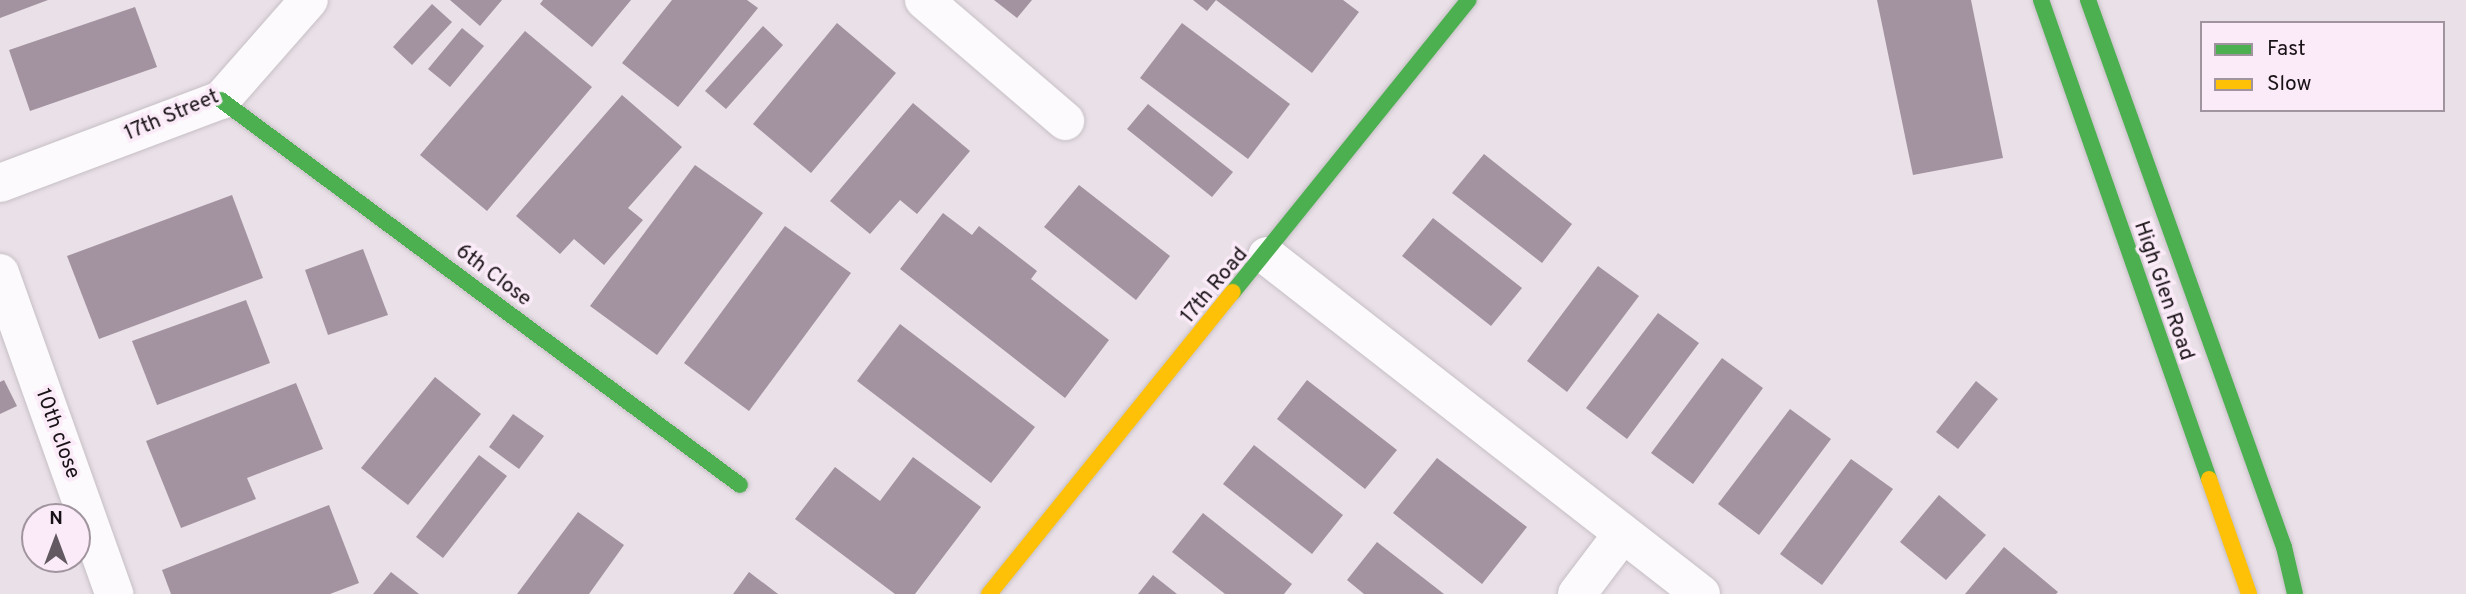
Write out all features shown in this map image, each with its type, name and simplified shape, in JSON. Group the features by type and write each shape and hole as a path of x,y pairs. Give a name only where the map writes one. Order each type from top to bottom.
{"street":[{"name":"17th Street","path":"0,183 221,100 309,0"},
{"path":"924,0 1065,121"},
{"name":"17th Road","path":"989,594 1267,257 1469,0"},
{"name":"High Glen Road","path":"2041,0 2249,594"},
{"name":"High Glen Road","path":"2088,0 2284,547 2295,594"},
{"name":"6th Close","path":"221,100 740,485"},
{"path":"1267,257 1621,536 1701,594"},
{"name":"10th close","path":"0,273 114,594"},
{"path":"1577,594 1621,536"}],"building":[{"path":"0,0 48,0 0,18"},
{"path":"450,0 502,0 480,26"},
{"path":"543,0 631,0 592,47 540,4"},
{"path":"672,0 747,0 758,8 678,107 622,63"},
{"path":"994,0 1032,0 1017,18"},
{"path":"1193,0 1216,0 1207,11"},
{"path":"1216,0 1343,0 1359,12 1312,73"},
{"path":"1877,0 1971,0 2003,158 1913,175"},
{"path":"432,4 452,22 412,65 393,47"},
{"path":"135,7 157,67 30,111 9,50"},
{"path":"837,23 896,73 811,173 753,124"},
{"path":"1182,23 1290,104 1248,159 1140,78"},
{"path":"763,26 783,45 726,109 705,91"},
{"path":"462,28 484,46 450,87 428,69"},
{"path":"525,31 592,87 487,211 420,155"},
{"path":"622,95 682,147 628,208 643,220 604,265 574,239 560,254 516,216"},
{"path":"913,103 970,151 917,214 900,200 870,234 830,201"},
{"path":"1148,104 1233,172 1212,197 1127,129"},
{"path":"1484,154 1572,224 1542,263 1452,193"},
{"path":"695,165 763,213 657,355 590,306"},
{"path":"1079,185 1170,256 1136,300 1044,227"},
{"path":"232,195 263,278 99,339 67,256"},
{"path":"943,213 972,235 979,226 1037,271 1031,279 1109,340 1065,398 900,269"},
{"path":"1433,218 1522,288 1491,326 1402,256"},
{"path":"785,226 851,273 749,411 684,363"},
{"path":"363,249 388,315 328,335 305,270"},
{"path":"1598,266 1639,296 1567,392 1527,361"},
{"path":"246,300 270,363 157,405 132,341"},
{"path":"1658,313 1699,343 1627,439 1586,408"},
{"path":"900,324 1035,427 991,483 857,381"},
{"path":"1722,358 1763,388 1693,484 1651,453"},
{"path":"435,377 481,414 408,505 361,468"},
{"path":"4,380 17,406 0,414 0,382"},
{"path":"1307,380 1397,450 1365,489 1277,419"},
{"path":"1976,381 1998,399 1958,449 1936,432"},
{"path":"296,383 323,449 247,478 256,499 181,528 146,441"},
{"path":"1790,409 1831,439 1759,535 1718,504"},
{"path":"513,414 544,436 519,469 489,447"},
{"path":"1254,445 1343,515 1312,554 1223,484"},
{"path":"479,455 507,476 443,558 416,537"},
{"path":"913,457 981,507 915,594 895,594 795,519 835,467 880,501"},
{"path":"1437,458 1527,527 1482,584 1393,513"},
{"path":"1851,459 1893,489 1822,585 1780,554"},
{"path":"1939,495 1986,535 1946,580 1900,542"},
{"path":"329,505 359,583 330,594 171,594 162,570"},
{"path":"578,512 624,545 589,594 517,594"},
{"path":"1203,513 1292,584 1284,594 1225,594 1172,552"},
{"path":"1377,542 1444,594 1364,594 1347,580"},
{"path":"2004,547 2058,592 1965,594"},
{"path":"391,572 419,594 373,594"},
{"path":"749,572 778,594 733,594"},
{"path":"1153,575 1177,594 1138,594"}],"traffic: fast":[{"path":"1233,292 1469,0"},
{"path":"2041,0 2209,479"},
{"path":"2088,0 2284,547 2295,594"},
{"path":"221,100 740,485"}],"traffic: slow":[{"path":"989,594 1233,292"},
{"path":"2209,479 2249,594"}]}
